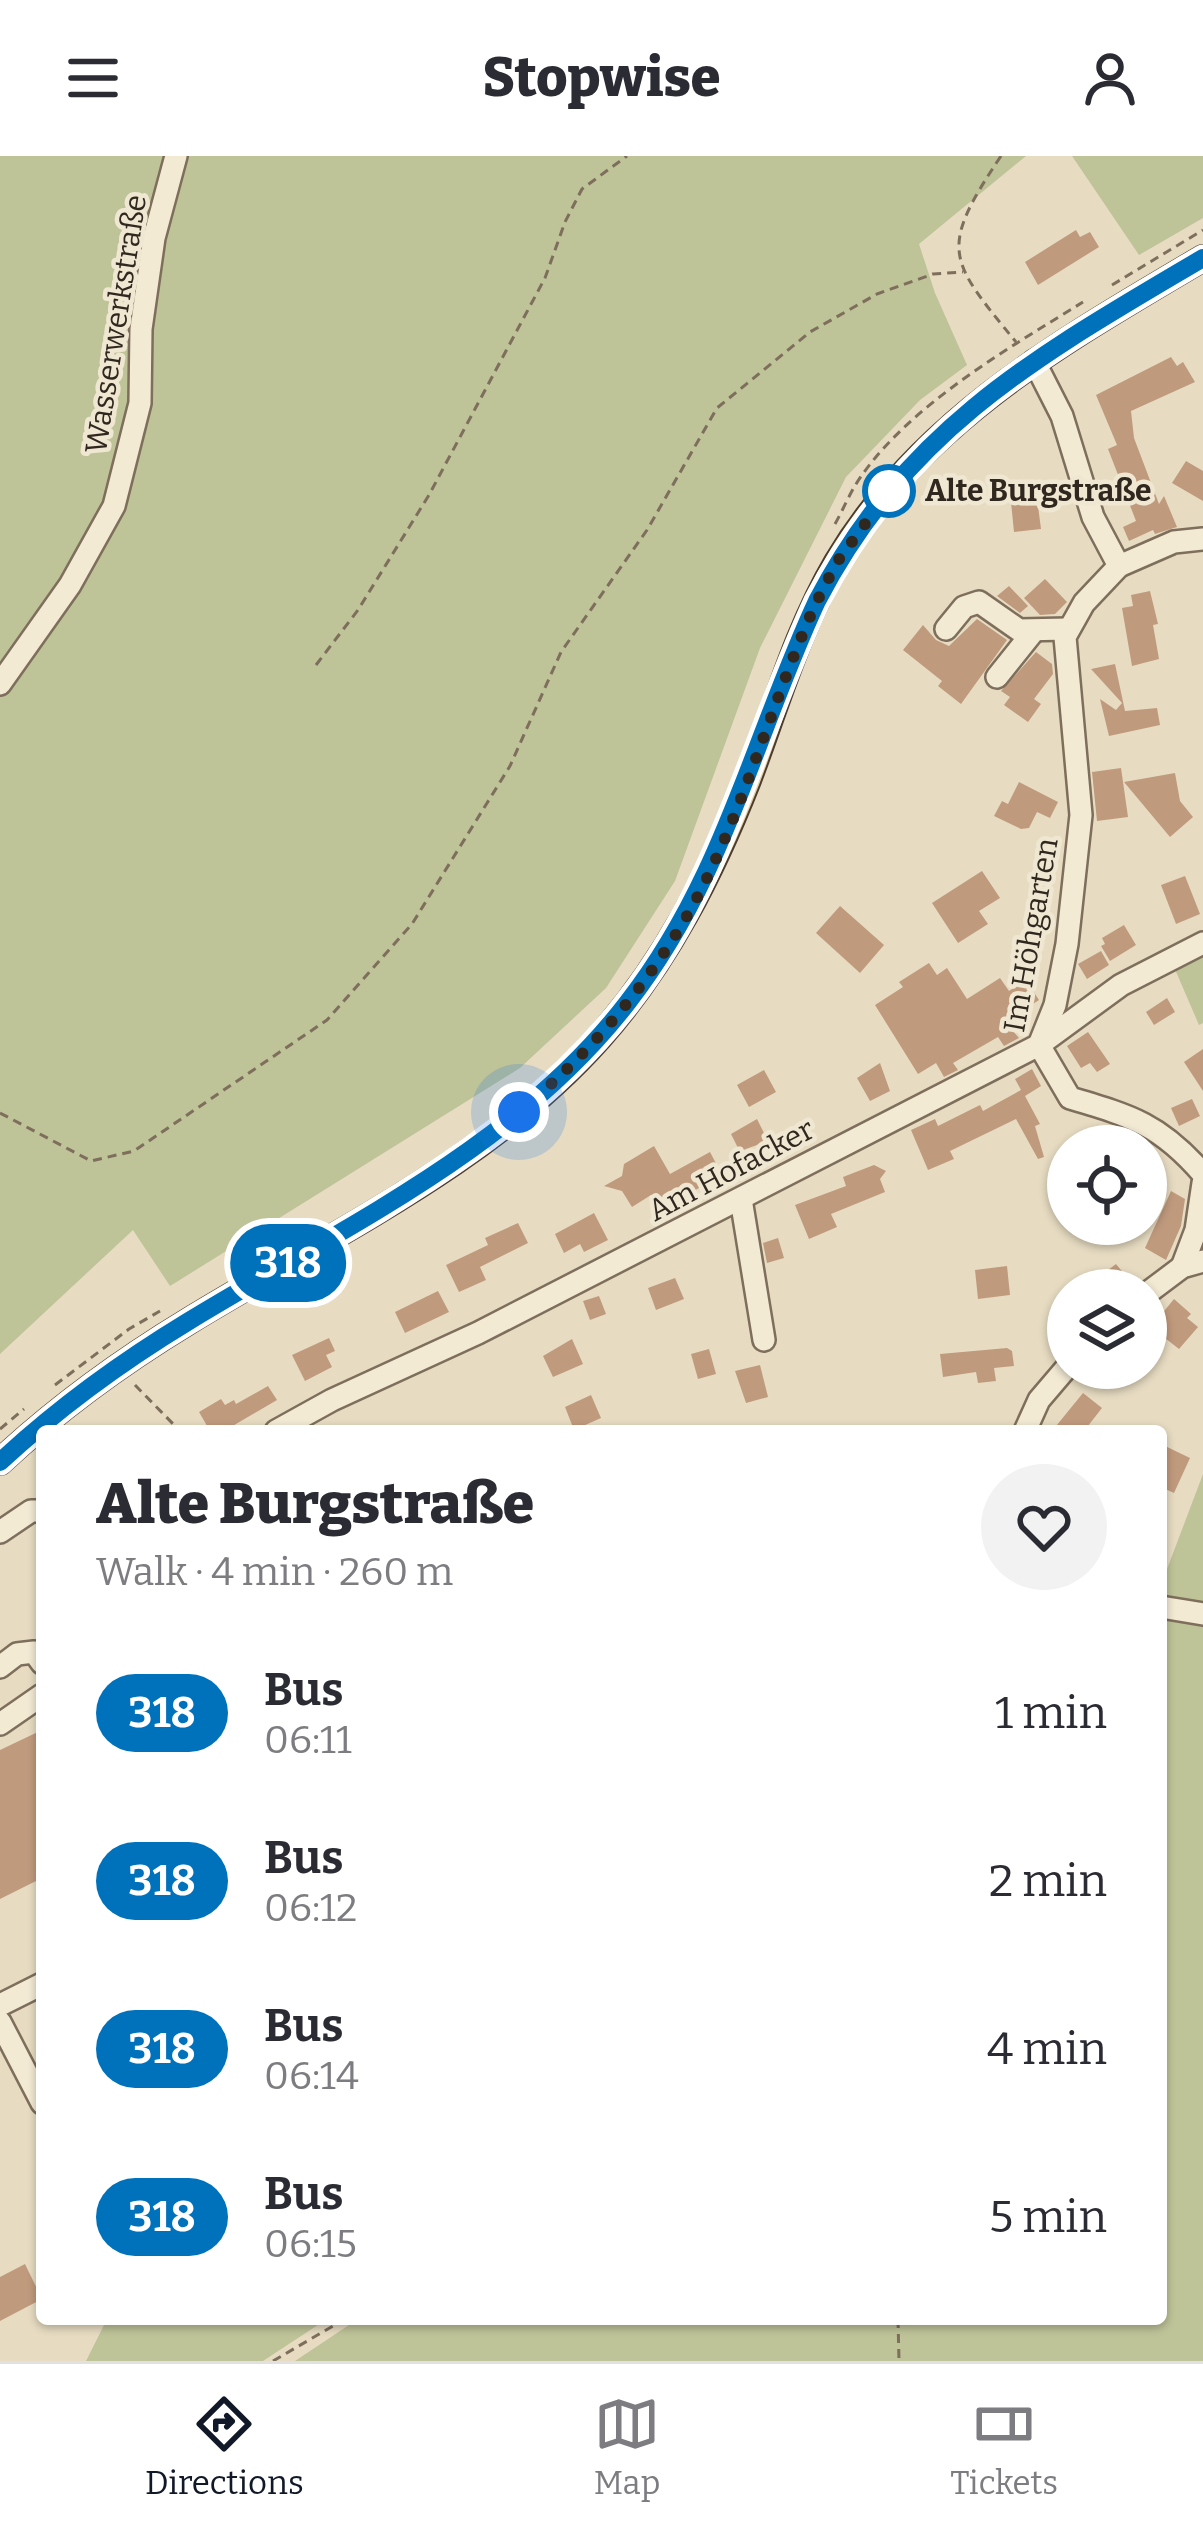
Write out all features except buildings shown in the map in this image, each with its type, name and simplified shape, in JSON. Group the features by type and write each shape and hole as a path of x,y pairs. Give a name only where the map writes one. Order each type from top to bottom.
{"main road":[{"path":"46,1425 119,1367 187,1322 442,1169 527,1106 597,1039 666,948 704,883 795,649 837,562 911,462 1025,352 1203,258"},
{"path":"0,1462 36,1433"}],"street":[{"name":"Wasserwerkstraße","path":"0,684 70,585 113,506 140,403 141,329 154,238 176,156"},
{"path":"1025,352 1062,416 1094,517 1119,566"},
{"path":"946,629 964,607 979,602 1009,625 1033,632 1068,629 1084,603 1119,566 1174,542 1203,539"},
{"name":"Im Höhgarten","path":"1068,629 1081,815 1059,985 1039,1045 1070,1098 1145,1122 1180,1148 1203,1174"},
{"path":"998,677 1033,632"},
{"name":"Am Hofacker","path":"287,1425 478,1333 1039,1045 1121,985 1203,943"},
{"path":"1192,1264 1203,1183"},
{"path":"742,1199 764,1340"},
{"path":"1028,1425 1049,1389"},
{"path":"0,1532 36,1511"},
{"path":"1167,1608 1203,1614"},
{"path":"0,1667 25,1651 36,1655"},
{"path":"0,1724 36,1700"},
{"path":"0,2005 36,1987"},
{"path":"0,2022 36,2091"}],"path":[{"path":"316,665 358,610 429,495 545,278 582,189 627,156"},
{"path":"1000,156 959,230 957,253 962,272 1025,352"},
{"path":"1113,284 1203,230"},
{"path":"0,1113 91,1161 134,1151 327,1020 412,924 510,766 561,652 647,530 717,408 810,332 877,294 933,274 962,272"},
{"path":"832,527 861,476 903,428 1025,352 1094,296"},
{"path":"51,1388 129,1329 167,1307"},
{"path":"119,1367 174,1425"},
{"path":"0,1429 35,1400"},
{"path":"273,2361 335,2325"},
{"path":"898,2325 898,2361"}],"green space":[{"path":"0,156 1026,156 919,244 967,365 920,400 846,477 760,648 675,881 606,988 520,1068 170,1286 133,1230 0,1354"},
{"path":"1072,156 1203,156 1203,218 1139,255"},
{"path":"1203,954 1203,1023 1199,1025 1174,967"},
{"path":"1203,1474 1203,1606 1167,1600 1167,1569"},
{"path":"1167,1615 1203,1620 1203,2361 295,2361 349,2325 1167,2325"},
{"path":"104,2325 318,2325 263,2361 86,2361"}],"bus line":[{"name":"318","path":"43,1425 187,1322 442,1169 497,1131 572,1066 629,1001 678,931 704,883 817,601 837,562 911,462 1034,361 1203,258"},
{"name":"318","path":"0,1462 36,1430"}],"place":[{"name":"Alte Burgstraße","path":"889,491"}],"route":[{"path":"519,1112 597,1039 678,931 704,883 817,601 837,562 895,483 889,491"}]}
